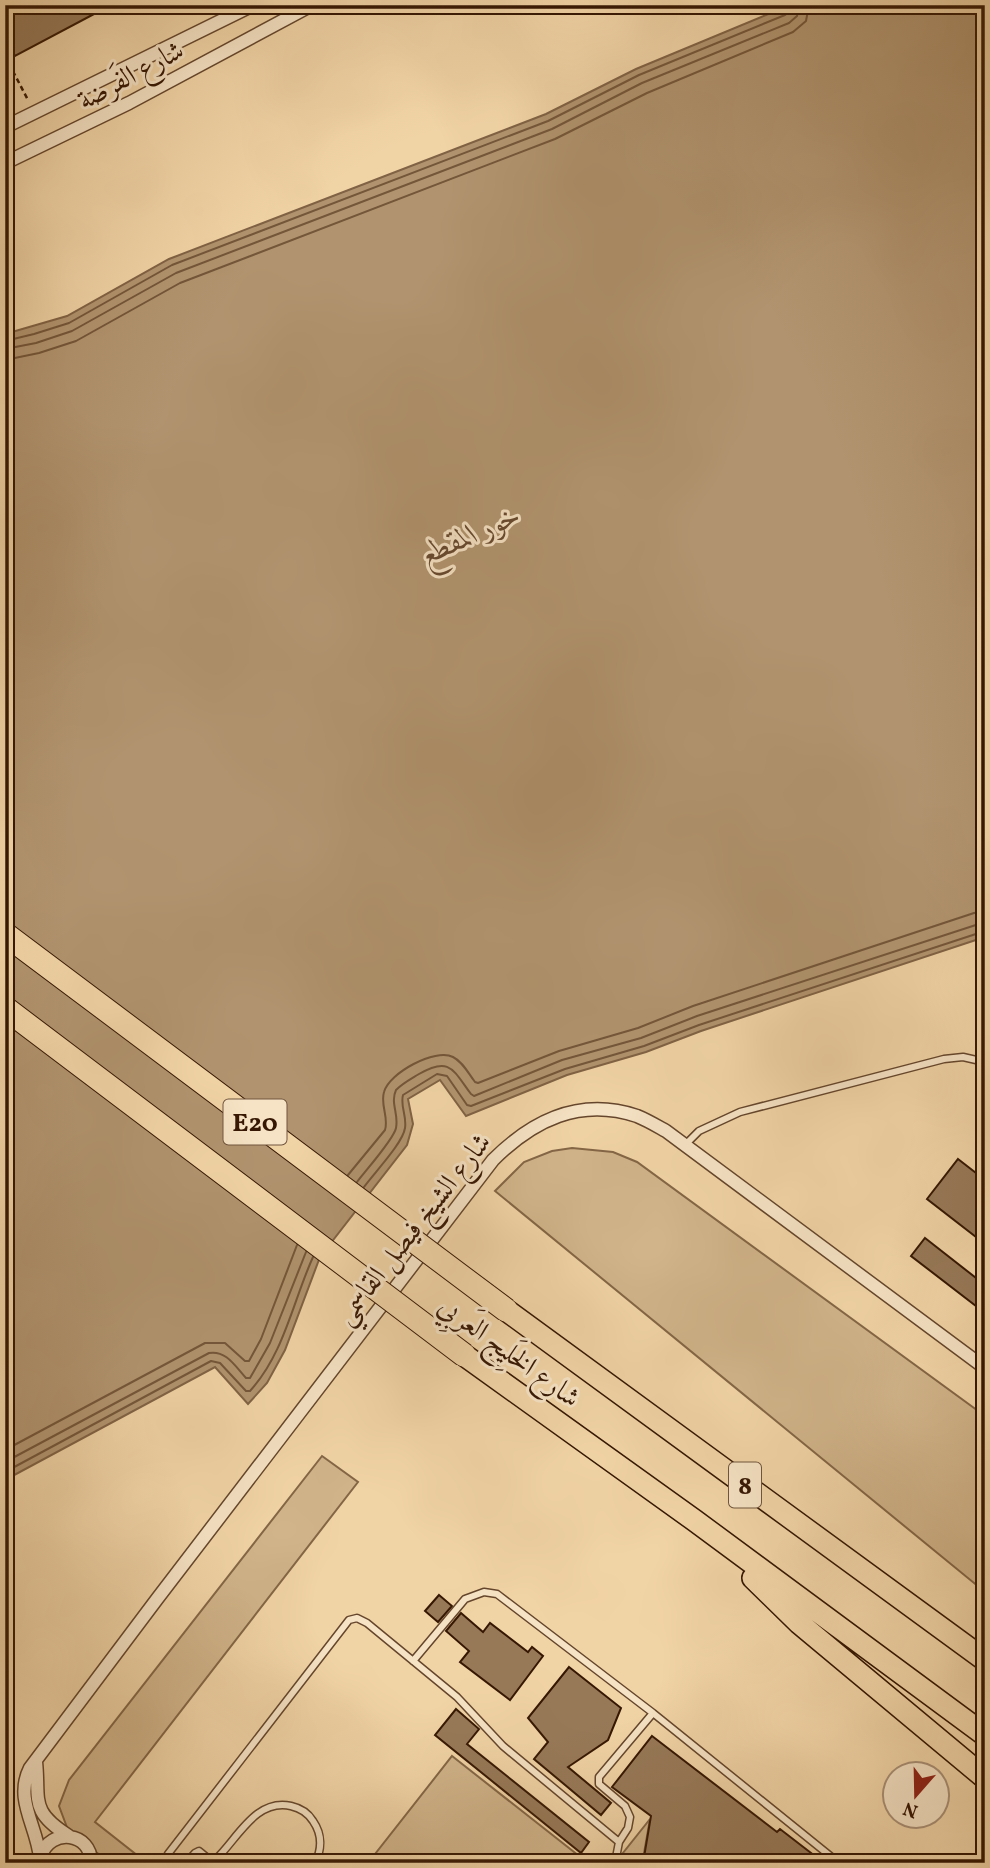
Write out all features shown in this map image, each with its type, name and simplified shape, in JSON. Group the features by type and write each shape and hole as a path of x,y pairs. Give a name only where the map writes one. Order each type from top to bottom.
{"highway":[{"name":"شارع الخَلِيج العَربِي","path":"5,934 506,1310 985,1660"},
{"name":"شارع الخَلِيج العَربِي","path":"5,1008 464,1355 694,1520 985,1735"},
{"path":"694,1520 800,1623 985,1777"}],"street":[{"name":"شارع الفَرضة","path":"5,127 253,5"},
{"name":"شارع الفَرضة","path":"5,163 129,103 312,5"},
{"name":"شارع الشيخ فيصل القاسمي","path":"40,1860 38,1838 26,1811 26,1776 157,1599 493,1160 513,1140 540,1122 571,1112 604,1110 637,1116 666,1131 985,1368"},
{"path":"36,1762 38,1803 52,1824 83,1842 93,1860"},
{"path":"40,1860 47,1844 61,1836 69,1836"}],"lane":[{"path":"685,1145 699,1131 740,1112 944,1059 963,1058 985,1062"},
{"path":"413,1661 464,1600 477,1593 491,1592 503,1598 653,1713 839,1863"},
{"path":"168,1854 349,1620 357,1618 364,1620 457,1697 503,1745 619,1842"},
{"path":"615,1863 619,1842 628,1828 630,1816 625,1806 599,1784 599,1777 653,1713"},
{"path":"186,1863 197,1852 215,1860 258,1812 281,1804 297,1808 315,1824 320,1847 315,1863"}],"path":[{"path":"5,56 35,114"}],"shaded area":[{"path":"572,1148 613,1152 637,1162 985,1416 985,1592 495,1191 524,1162 552,1151"},
{"path":"322,1456 358,1482 95,1822 147,1863 110,1863 68,1830 59,1806 69,1780"},
{"path":"452,1756 588,1863 368,1863"},
{"path":"650,1819 643,1859 646,1863 615,1863"}],"water":[{"name":"خور المقطع","path":"790,5 985,5 985,937 701,1031 646,1052 567,1075 466,1116 440,1080 408,1099 413,1124 407,1145 320,1257 285,1350 267,1383 248,1404 215,1367 5,1480 5,334 67,316 169,259 546,114 636,69"}],"building":[{"path":"23,5 111,5 15,56 5,38 5,15"},
{"path":"958,1159 985,1180 985,1244 927,1199"},
{"path":"925,1238 985,1285 985,1313 911,1256"},
{"path":"439,1595 452,1606 438,1622 425,1611"},
{"path":"461,1613 483,1632 490,1623 528,1652 532,1647 543,1656 510,1700 460,1662 469,1651 446,1631"},
{"path":"569,1667 621,1708 608,1740 568,1767 611,1803 601,1815 534,1759 548,1742 528,1718"},
{"path":"456,1709 479,1729 467,1744 589,1842 581,1853 435,1735"},
{"path":"652,1736 777,1832 780,1829 824,1863 643,1863 651,1816 612,1787"}]}
